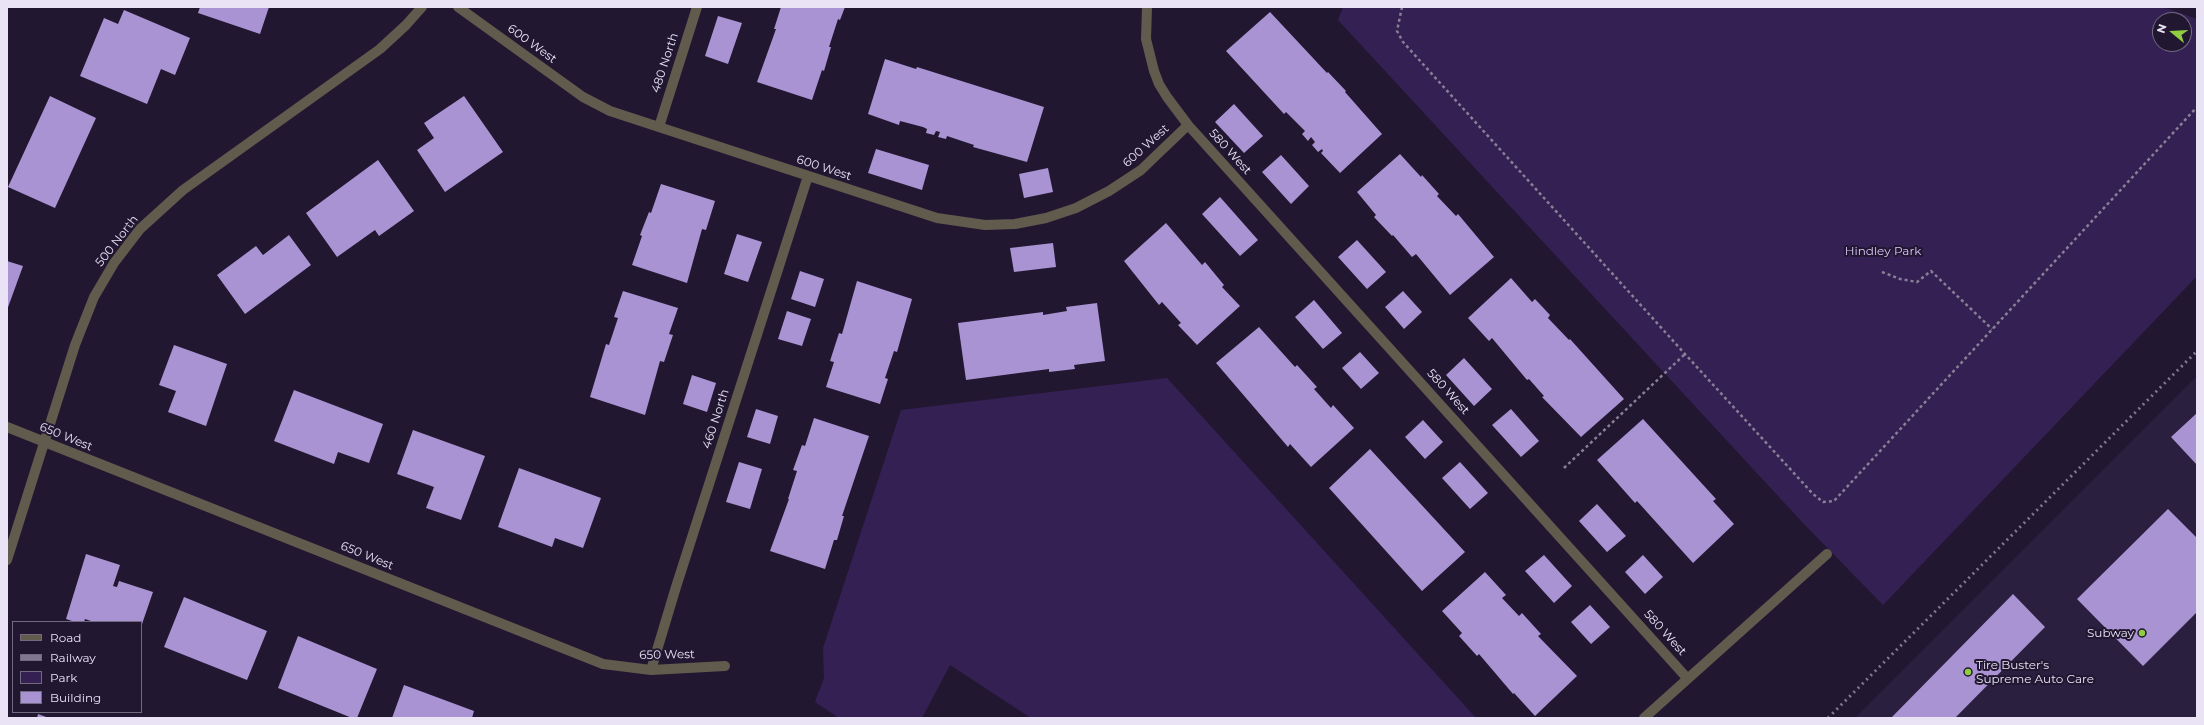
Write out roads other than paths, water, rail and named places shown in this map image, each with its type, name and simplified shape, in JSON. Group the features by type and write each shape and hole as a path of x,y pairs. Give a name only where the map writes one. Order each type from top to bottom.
{"street":[{"name":"500 North","path":"7,560 75,345 94,297 114,263 140,229 183,190 380,49 406,25 422,7"},
{"name":"600 West","path":"458,7 583,97 610,111 937,218 985,225 1015,224 1046,218 1076,208 1109,191 1141,170 1188,125"},
{"name":"480 North","path":"659,127 697,7"},
{"name":"580 West","path":"1147,7 1146,39 1158,84 1188,125 1687,678"},
{"name":"460 North","path":"651,670 676,587 808,176"},
{"name":"650 West","path":"7,428 603,664 651,670 725,666"},
{"path":"1644,718 1827,554"}],"railway":[{"path":"1828,718 2197,351"}],"place":[{"name":"Subway","path":"2142,633"},
{"name":"Tire Buster's Supreme Auto Care","path":"1968,672"}],"park label":[{"name":"Hindley Park","path":"1883,251"}]}
